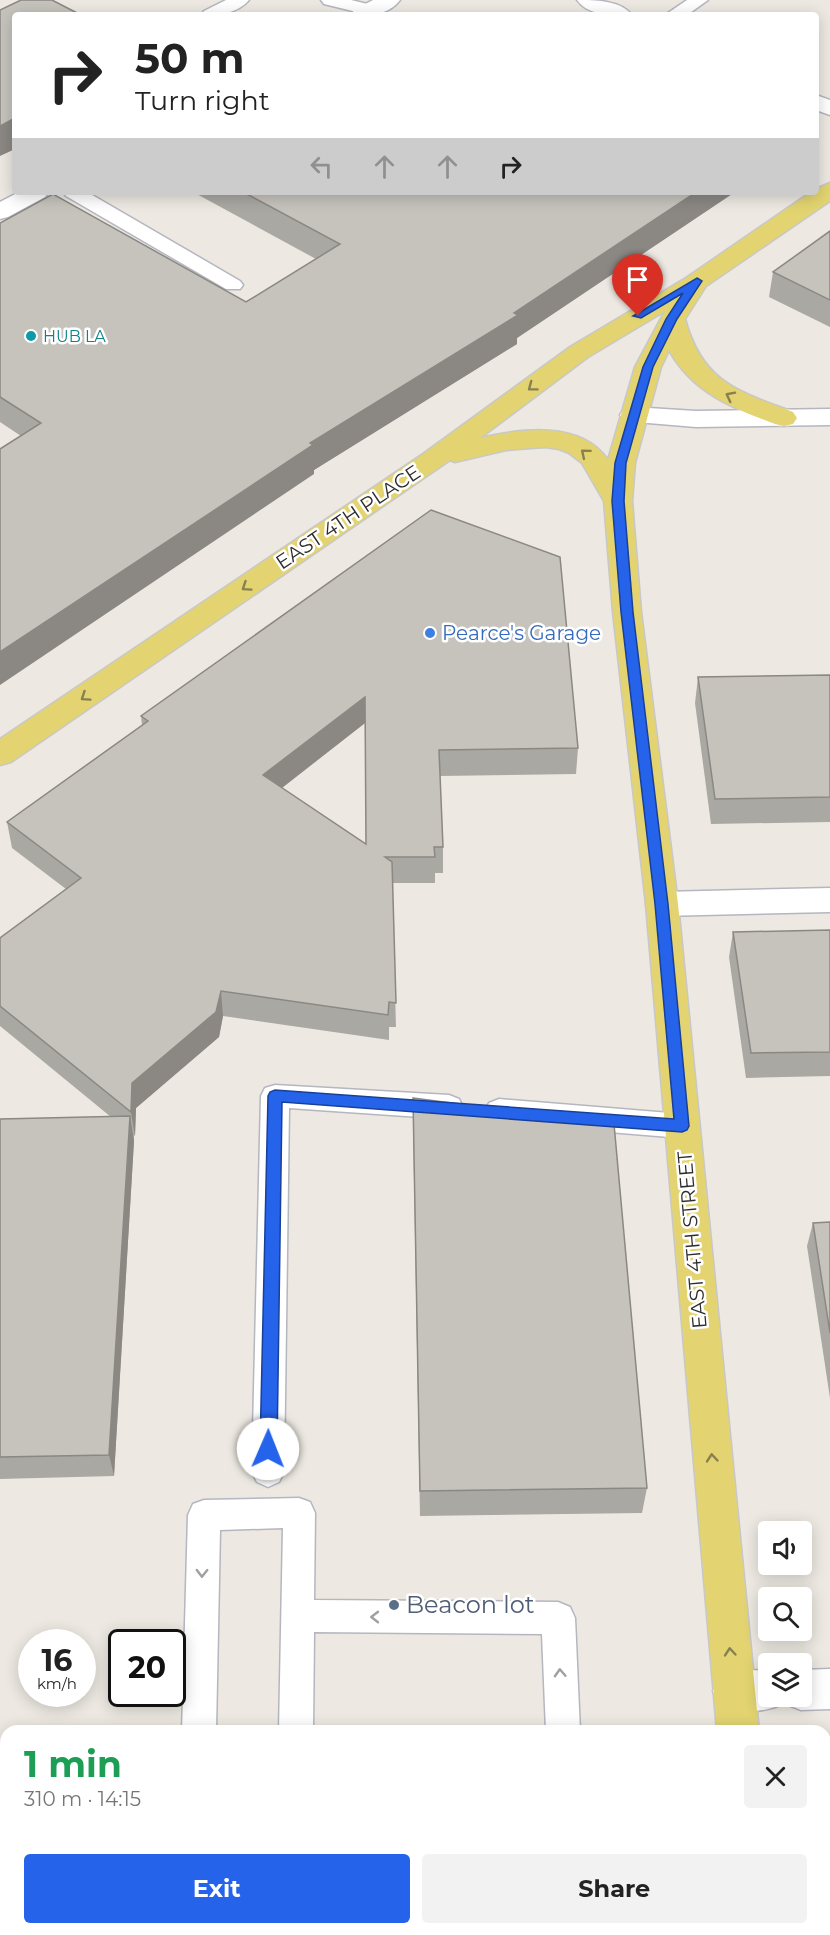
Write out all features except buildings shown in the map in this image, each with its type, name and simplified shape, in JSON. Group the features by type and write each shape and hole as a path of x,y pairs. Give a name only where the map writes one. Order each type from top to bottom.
{"main road":[{"name":"EAST 4TH STREET","path":"740,1725 751,1690 682,1126 662,904 627,612 618,501 621,463 648,367 672,319 697,281 830,190"},
{"name":"EAST 4TH PLACE","path":"0,754 433,460 579,352 697,281"},
{"path":"672,319 684,354 702,377 718,390 737,400 784,418"},
{"path":"433,460 496,441 541,439 576,446 592,458 618,501"}],"street":[{"path":"368,12 389,0"},
{"path":"588,0 614,12"},
{"path":"0,212 31,195"},
{"path":"633,415 696,419 830,417"},
{"path":"662,904 830,900"},
{"path":"812,1690 830,1689"}],"lane":[{"path":"216,12 240,0"},
{"path":"330,0 363,12"},
{"path":"679,12 699,0"},
{"path":"78,195 233,285"},
{"path":"268,1472 275,1096 682,1126"},
{"path":"199,1725 204,1515 298,1513 299,1616 296,1725"},
{"path":"299,1616 558,1618 563,1725"}],"place":[{"name":"HUB LA","path":"31,336"},
{"name":"Pearce's Garage","path":"430,633"},
{"name":"Beacon lot","path":"394,1605"}],"route":[{"path":"268,1449 275,1096 507,1111 682,1126 662,904 627,612 618,501 621,463 648,367 672,319 697,281 638,316"}]}
